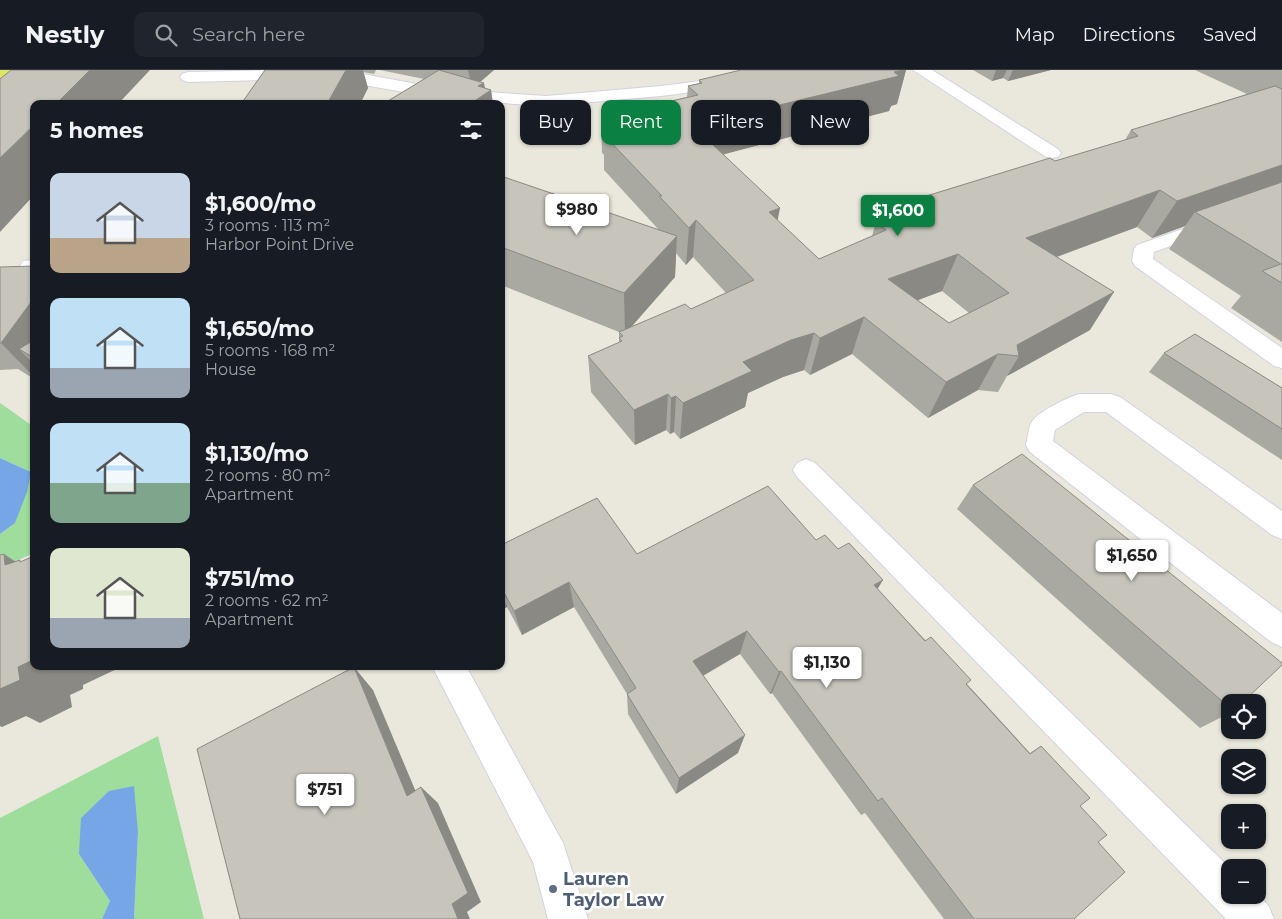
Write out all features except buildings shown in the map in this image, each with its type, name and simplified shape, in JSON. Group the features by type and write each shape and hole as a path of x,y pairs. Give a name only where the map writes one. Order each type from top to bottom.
{"street":[{"path":"188,77 264,75 268,70"},
{"path":"322,70 358,79 444,94 546,101 661,91 735,81"},
{"path":"921,70 1052,153"},
{"path":"1282,200 1144,249 1142,261 1282,360"},
{"path":"1282,527 1111,403 1080,403 1044,426 1039,445 1282,632"},
{"path":"806,470 1221,886"},
{"path":"450,670 550,856 568,919"},
{"path":"1239,904 1254,919"}],"green space":[{"path":"0,403 30,424 30,472 0,458"},
{"path":"30,475 30,555 0,568 0,534 15,523"},
{"path":"158,736 204,919 134,919 138,833 79,854 110,901 102,919 0,919 0,818"}],"water":[{"path":"0,458 30,472 30,477 27,492 15,523 0,534"},
{"path":"134,786 138,833 134,919 102,919 110,901 79,854 81,818 109,791"}],"place":[{"name":"Lauren Taylor Law","path":"553,889"}]}
